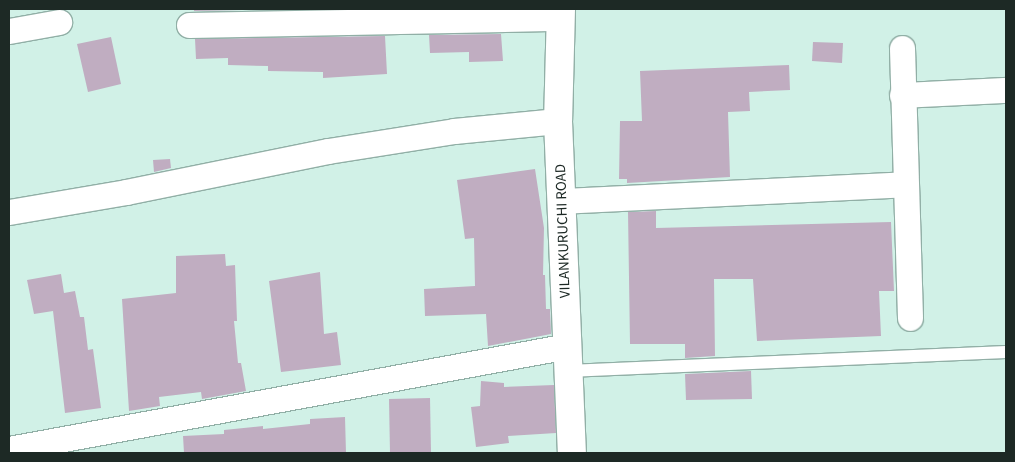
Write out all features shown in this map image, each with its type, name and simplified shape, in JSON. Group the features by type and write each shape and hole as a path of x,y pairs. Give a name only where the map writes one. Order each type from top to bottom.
{"main road":[{"name":"VILANKURUCHI ROAD","path":"564,11 558,121 572,453"}],"street":[{"path":"189,25 564,11"},
{"path":"9,31 59,22"},
{"path":"902,48 903,184 910,318"},
{"path":"902,95 1006,90"},
{"path":"9,212 348,148 454,131 558,121"},
{"path":"561,201 903,184"},
{"path":"9,449 568,359"}],"lane":[{"path":"568,359 1006,352"}],"building":[{"path":"194,9 289,9 194,11"},
{"path":"501,34 503,61 469,62 469,52 430,53 429,35"},
{"path":"385,36 387,74 323,78 323,72 268,71 268,66 228,65 228,58 196,59 195,39"},
{"path":"111,37 121,84 88,92 77,44"},
{"path":"813,42 843,43 842,63 812,61"},
{"path":"789,65 790,90 749,92 750,111 728,112 730,177 627,183 627,179 619,179 620,121 642,121 640,71"},
{"path":"170,159 171,168 154,172 153,160"},
{"path":"535,169 544,228 543,275 545,275 546,309 550,309 551,334 488,346 486,314 425,316 424,289 475,286 474,238 465,239 457,180"},
{"path":"656,211 656,228 891,222 894,291 879,291 881,336 757,341 753,279 714,279 715,356 685,358 685,344 630,344 628,212"},
{"path":"225,254 226,266 235,265 237,321 234,321 238,363 241,363 246,391 202,399 201,392 159,397 160,406 129,411 122,299 176,293 176,256"},
{"path":"320,272 324,334 337,332 341,365 281,372 269,281"},
{"path":"61,274 64,293 75,291 80,317 84,317 88,350 93,349 101,408 65,413 53,311 34,314 27,280"},
{"path":"751,371 752,399 686,400 685,374"},
{"path":"481,381 504,383 504,387 554,385 556,433 508,436 509,443 476,447 471,407 480,406"},
{"path":"430,398 431,453 390,453 389,399"},
{"path":"345,417 346,453 184,453 183,436 224,434 224,430 263,426 263,429 310,424 310,419"}]}
